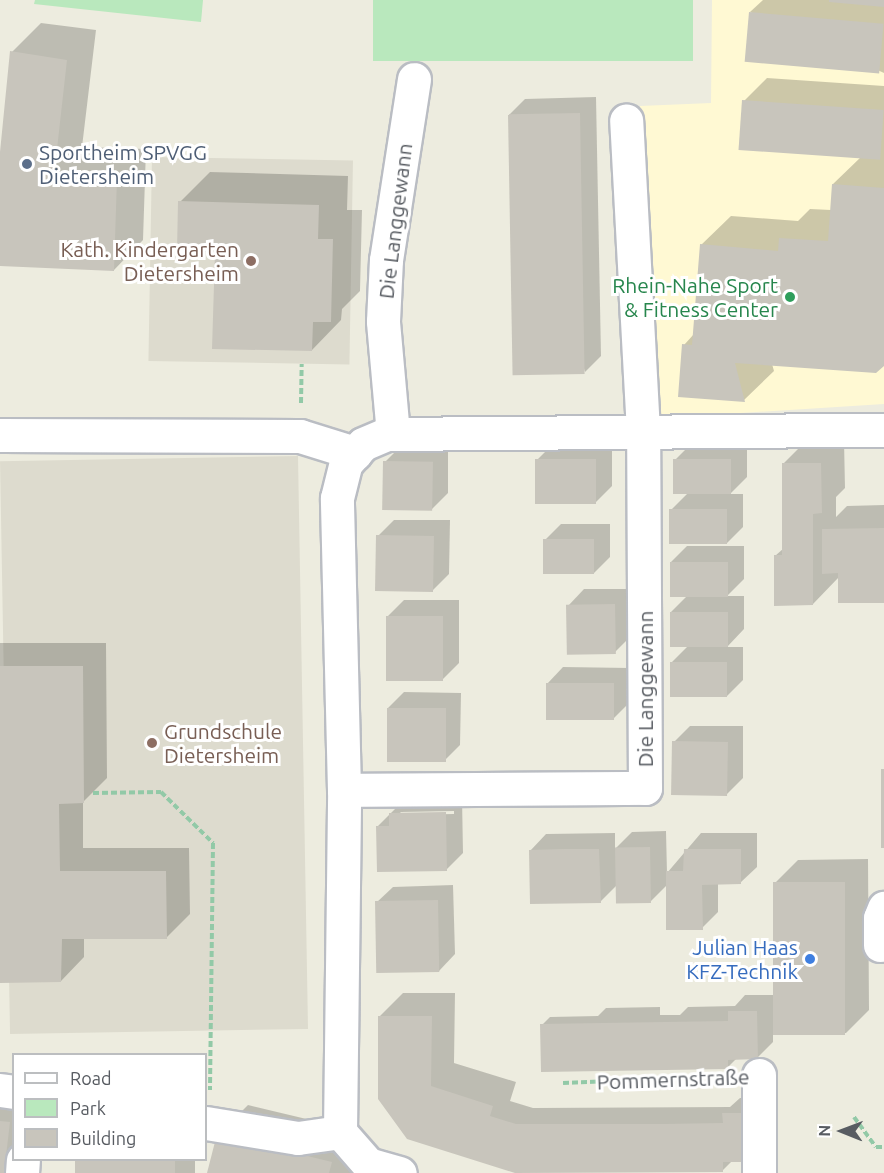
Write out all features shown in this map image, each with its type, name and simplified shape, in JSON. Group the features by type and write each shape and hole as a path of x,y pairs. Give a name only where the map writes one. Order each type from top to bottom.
{"street":[{"name":"Die Langgewann","path":"393,434 383,321 386,260 414,80"},
{"name":"Die Langgewann","path":"344,790 645,789 643,431 626,120"},
{"path":"400,1173 368,1164 340,1132 344,790 337,498 346,463 363,444 393,434 884,430"},
{"path":"0,435 156,432 300,436 355,453"},
{"path":"880,945 884,908"},
{"name":"Pommernstraße","path":"759,1075 759,1173"},
{"path":"208,1123 298,1138 340,1132"}],"path":[{"path":"93,793 161,792 213,843 208,1123"},
{"name":"Pommernstraße","path":"563,1083 759,1075"},
{"path":"854,1117 876,1147 884,1147"}],"shaded area":[{"path":"712,0 884,0 884,404 646,419 640,106 711,103"},
{"name":"Kath. Kindergarten Dietersheim","path":"152,157 353,161 349,364 148,361"},
{"name":"Grundschule Dietersheim","path":"298,456 308,1029 10,1034 0,461"}],"green space":[{"path":"35,0 203,0 201,22 34,4"},
{"path":"373,0 693,0 693,61 373,61"}],"building":[{"path":"829,0 884,0 884,7 829,2"},
{"path":"749,12 883,24 879,74 745,62"},
{"name":"Sportheim SPVGG Dietersheim","path":"10,51 67,60 54,176 117,178 114,271 0,266 0,152"},
{"path":"742,100 884,110 880,160 739,150"},
{"path":"580,113 585,374 513,375 508,114"},
{"name":"Rhein-Nahe Sport & Fitness Center","path":"832,184 884,188 884,366 876,373 735,363 745,402 678,397 682,344 692,345 700,244 778,251 779,238 828,241"},
{"path":"178,201 319,205 318,239 333,239 331,322 313,322 312,351 212,349 215,252 177,251"},
{"path":"535,459 596,459 596,504 535,504"},
{"path":"673,459 731,459 731,494 673,494"},
{"path":"383,461 433,462 432,511 382,510"},
{"path":"782,463 821,463 822,513 813,514 813,605 774,606 774,555 782,555"},
{"path":"669,509 727,509 727,544 669,544"},
{"path":"884,528 884,603 838,603 838,573 822,574 822,529"},
{"path":"376,535 434,536 433,592 375,591"},
{"path":"543,539 594,539 594,574 543,574"},
{"path":"670,562 728,562 728,597 670,597"},
{"path":"615,604 616,654 567,655 566,605"},
{"path":"670,612 728,612 728,647 670,647"},
{"path":"386,616 443,616 443,681 386,681"},
{"path":"670,662 727,662 727,697 670,697"},
{"path":"0,666 83,666 84,803 59,804 60,871 166,871 167,939 62,939 61,982 0,983"},
{"path":"546,683 614,683 614,720 546,720"},
{"path":"387,708 446,708 446,762 387,762"},
{"path":"672,741 728,742 727,796 671,795"},
{"path":"881,769 884,769 884,848 881,848"},
{"path":"446,812 447,871 377,872 376,826 389,826 389,813"},
{"path":"650,847 651,903 616,904 615,848"},
{"path":"599,849 601,903 530,904 529,850"},
{"path":"684,849 741,849 741,884 702,885 703,930 666,930 666,871 683,871"},
{"name":"Julian Haas KFZ-Technik","path":"773,882 845,882 845,1035 773,1035"},
{"path":"438,900 439,972 376,973 375,901"},
{"path":"728,1011 757,1011 758,1059 728,1060 728,1069 541,1072 540,1024 728,1021"},
{"path":"378,1016 432,1016 431,1086 493,1106 490,1116 516,1124 664,1124 723,1123 722,1113 752,1113 753,1162 723,1162 723,1172 515,1173 407,1139 378,1099"},
{"path":"0,1121 10,1122 4,1173 0,1173"},
{"path":"217,1134 332,1162 329,1173 207,1173"},
{"path":"75,1161 175,1161 175,1173 75,1173"}],"place":[{"name":"Sportheim SPVGG Dietersheim","path":"27,164"},
{"name":"Kath. Kindergarten Dietersheim","path":"251,261"},
{"name":"Rhein-Nahe Sport & Fitness Center","path":"790,297"},
{"name":"Grundschule Dietersheim","path":"152,743"},
{"name":"Julian Haas KFZ-Technik","path":"810,959"}]}
